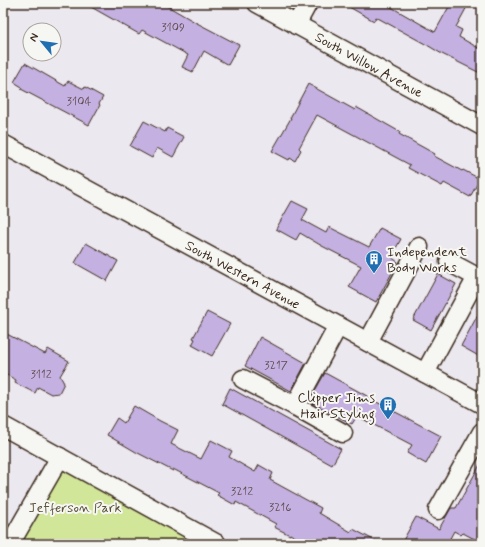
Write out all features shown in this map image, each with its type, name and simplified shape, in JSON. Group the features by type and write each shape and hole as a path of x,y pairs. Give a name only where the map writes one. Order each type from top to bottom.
{"street":[{"name":"South Willow Avenue","path":"257,3 482,126"},
{"path":"296,25 308,3"},
{"name":"South Western Avenue","path":"3,144 482,404"},
{"path":"368,342 419,247"},
{"path":"425,373 480,278 450,262"},
{"path":"295,406 338,326"},
{"path":"243,379 343,432"},
{"path":"3,426 217,544"},
{"path":"438,510 477,452 482,432"},
{"path":"10,544 60,457"}],"green space":[{"name":"Jefferson Park","path":"60,457 217,544 10,544"}],"building":[{"path":"84,3 162,3 239,45 228,65 204,51 193,72 182,67 188,55 142,30 139,34"},
{"path":"342,3 384,3 435,32 451,3 469,3 456,27 462,30 459,37 482,50 482,74 442,54 376,17 374,21"},
{"path":"25,63 65,86 68,81 84,89 85,87 103,97 89,125 21,89 22,87 14,82"},
{"path":"308,84 355,110 356,107 400,132 399,134 435,154 434,156 480,179 470,197 444,183 442,186 408,168 410,165 317,115 299,148 301,150 295,161 290,158 289,160 272,151"},
{"path":"144,121 165,132 167,128 184,137 173,157 157,148 152,158 130,146"},
{"path":"292,201 308,209 302,220 326,233 329,227 369,247 380,228 401,239 391,257 398,262 376,302 349,287 361,266 300,233 296,240 276,229"},
{"path":"86,243 118,261 107,281 75,263"},
{"path":"438,274 456,284 431,330 413,320"},
{"path":"482,307 482,358 461,346"},
{"path":"207,312 230,324 212,356 192,345 195,339 193,338"},
{"path":"3,332 45,354 48,349 69,361 60,376 64,383 59,393 51,394 38,387 35,393 15,383 16,380 3,373"},
{"path":"260,337 306,363 291,391 245,366"},
{"path":"325,373 441,436 426,464 407,453 412,445 357,416 352,424 309,401"},
{"path":"230,388 341,449 332,465 222,404"},
{"path":"134,406 178,430 171,444 201,459 211,440 232,451 229,457 255,472 259,465 273,473 270,480 321,508 319,513 351,532 353,529 381,544 307,544 274,527 276,524 236,502 235,505 217,495 219,493 136,452 107,435 117,418 124,423"},
{"path":"482,461 482,543 463,533 461,535 454,531 447,544 401,544 416,517 439,529 451,508 456,508"}],"place":[{"name":"Independent Body Works","path":"374,274"},
{"name":"Clipper Jims Hair Styling","path":"388,420"}]}
